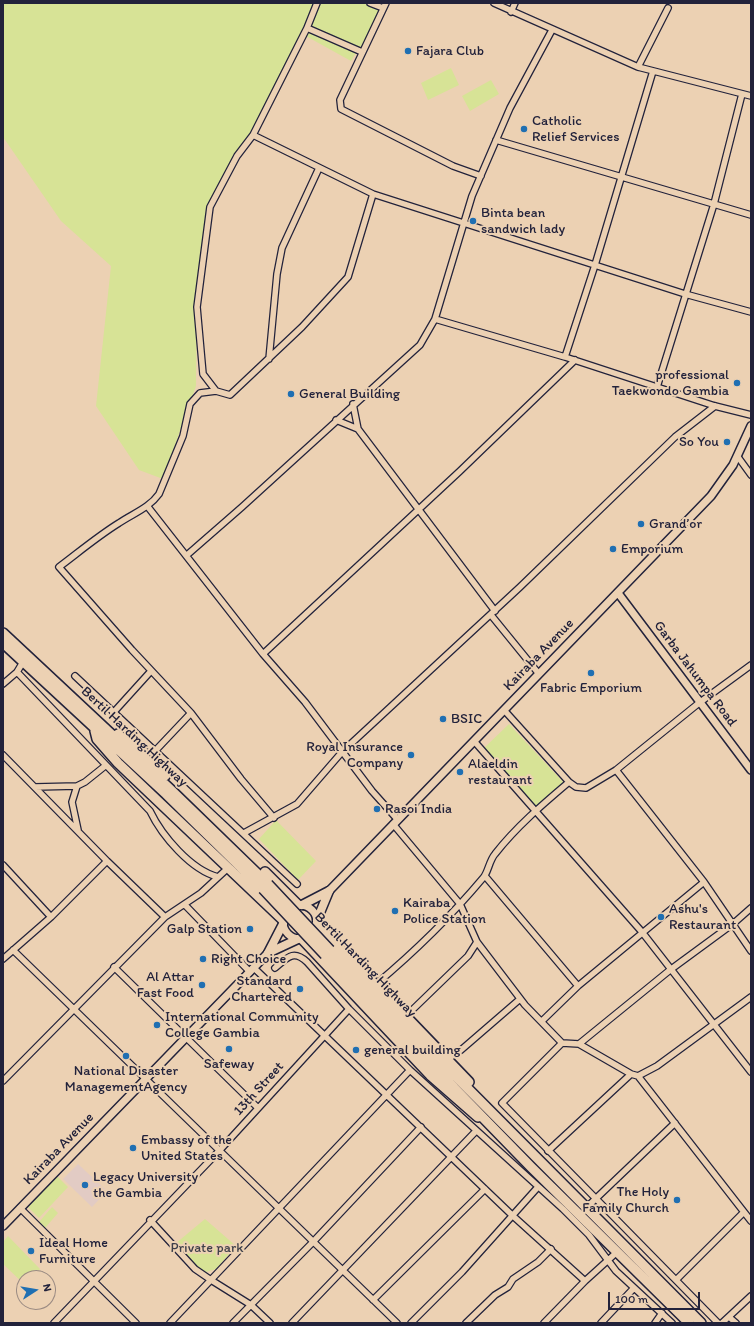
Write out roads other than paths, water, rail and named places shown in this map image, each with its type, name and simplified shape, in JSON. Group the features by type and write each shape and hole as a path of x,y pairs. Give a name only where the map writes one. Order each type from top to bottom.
{"main road":[{"name":"Bertil Harding Highway","path":"3,633 97,727"},
{"name":"Bertil Harding Highway","path":"3,643 108,737 226,852 489,1116 586,1208 701,1323"},
{"path":"268,953 283,922 118,763 97,739 97,727 114,731 131,744 300,905 329,891"},
{"path":"268,953 300,939 430,1075 479,1118 489,1116 484,1099 448,1059 375,985 317,922 329,891"},
{"name":"Bertil Harding Highway","path":"489,1116 617,1252 689,1323"}],"street":[{"path":"216,391 203,374 197,307 210,207 237,156 253,135 307,28 317,3"},
{"path":"370,3 384,6 340,100 341,109 453,166 481,176"},
{"path":"494,3 511,12 638,67 751,96"},
{"path":"511,12 515,3"},
{"path":"638,67 668,8"},
{"path":"307,28 362,52"},
{"path":"187,555 420,345 435,319 472,196 510,108 552,30"},
{"path":"566,357 653,71"},
{"path":"657,387 714,204 742,94"},
{"path":"253,135 373,194 685,294 751,312"},
{"path":"496,140 751,215"},
{"path":"269,359 277,274 282,248 319,168"},
{"path":"274,818 241,779 191,713 151,671 59,567 119,523 148,507 159,494 183,436 190,404 200,394 216,391 230,395 302,327 348,277 373,194"},
{"path":"435,319 566,357 715,406 751,416"},
{"path":"263,654 419,509 575,360"},
{"path":"353,404 358,429 419,509 493,613 539,674"},
{"path":"244,833 274,818 297,804 342,752 493,613 675,437 715,406"},
{"path":"336,420 358,429"},
{"name":"Kairaba Avenue","path":"329,891 395,821 711,496 725,478 738,457 751,426"},
{"path":"738,457 751,475"},
{"path":"148,507 263,654 305,702 412,844 460,904 477,942 520,999 562,1043 579,1044 631,1074 638,1076 743,1213 751,1221"},
{"name":"Garba Jahumpa Road","path":"618,593 699,703 751,770"},
{"path":"3,684 17,672 23,662"},
{"path":"504,710 569,782 576,787 586,788 616,770 699,703 751,665"},
{"path":"114,712 151,671"},
{"path":"17,672 105,766 150,811 157,827 168,840 200,869 209,875 218,877"},
{"path":"75,676 156,750 297,884"},
{"path":"156,750 191,713"},
{"path":"474,741 642,932 712,1024 751,1072"},
{"path":"3,755 78,832 165,917"},
{"path":"35,788 76,786 85,782 105,766"},
{"path":"616,770 704,882 734,923 751,951"},
{"path":"375,985 460,904 485,876 488,866 495,854 536,810 569,782"},
{"path":"76,786 72,802 78,832"},
{"path":"3,959 51,917 107,861"},
{"path":"3,865 51,917"},
{"path":"3,1081 165,917 185,905 228,868"},
{"path":"485,876 578,986"},
{"path":"542,1021 578,986 704,882"},
{"path":"185,905 252,970 387,1094 513,1216 585,1281"},
{"path":"300,905 312,910 317,922 312,934 300,939 288,934 283,922 288,910 300,905"},
{"path":"579,1044 670,970 734,923 751,908"},
{"path":"406,1016 468,956 477,942"},
{"path":"13,950 75,1009 312,1243 397,1323"},
{"name":"Kairaba Avenue","path":"3,1226 268,953"},
{"path":"275,968 289,956 294,955 302,957 349,1009 410,1070 581,1227 607,1261 672,1323"},
{"path":"114,967 258,1108"},
{"path":"638,1076 657,1066 712,1024 751,997"},
{"path":"448,1059 461,1050 520,999"},
{"name":"13th Street","path":"54,1323 94,1282 150,1220 219,1151 349,1009"},
{"path":"562,1043 502,1103 718,1323"},
{"path":"170,1323 410,1070"},
{"path":"548,1151 631,1074"},
{"path":"586,1208 675,1123"},
{"path":"233,1323 312,1243 421,1127"},
{"path":"292,1323 476,1131"},
{"path":"411,1323 462,1272 538,1187"},
{"path":"373,1300 485,1189"},
{"path":"20,1208 136,1323"},
{"path":"676,1280 743,1213"},
{"path":"150,1220 195,1269 251,1305 270,1323"},
{"path":"466,1323 495,1295 508,1287 513,1279 538,1262 551,1249"},
{"path":"544,1323 585,1281 617,1252"},
{"path":"601,1323 634,1288"},
{"path":"722,1323 751,1296"},
{"path":"655,1323 662,1313"},
{"path":"729,1317 736,1323"}],"place":[{"name":"Fajara Club","path":"408,51"},
{"name":"Catholic Relief Services","path":"524,129"},
{"name":"Binta bean sandwich lady","path":"473,221"},
{"name":"professional Taekwondo Gambia","path":"737,383"},
{"name":"General Building","path":"291,394"},
{"name":"So You","path":"727,442"},
{"name":"Grand’or","path":"641,524"},
{"name":"Emporium","path":"613,549"},
{"name":"Fabric Emporium","path":"591,673"},
{"name":"BSIC","path":"443,719"},
{"name":"Royal Insurance Company","path":"411,755"},
{"name":"Alaeldin restaurant","path":"460,772"},
{"name":"Rasoi India","path":"377,809"},
{"name":"Kairaba Police Station","path":"395,911"},
{"name":"Ashu's Restaurant","path":"661,917"},
{"name":"Galp Station","path":"250,929"},
{"name":"Right Choice","path":"203,959"},
{"name":"Al Attar Fast Food","path":"202,985"},
{"name":"Standard Chartered","path":"300,989"},
{"name":"International Community College Gambia","path":"157,1025"},
{"name":"Safeway","path":"229,1049"},
{"name":"general building","path":"356,1050"},
{"name":"National Disaster ManagementAgency","path":"126,1056"},
{"name":"Embassy of the United States","path":"133,1148"},
{"name":"Legacy University the Gambia","path":"85,1185"},
{"name":"The Holy Family Church","path":"677,1200"},
{"name":"Ideal Home Furniture","path":"31,1251"}],"park label":[{"name":"Private park","path":"207,1248"}]}
